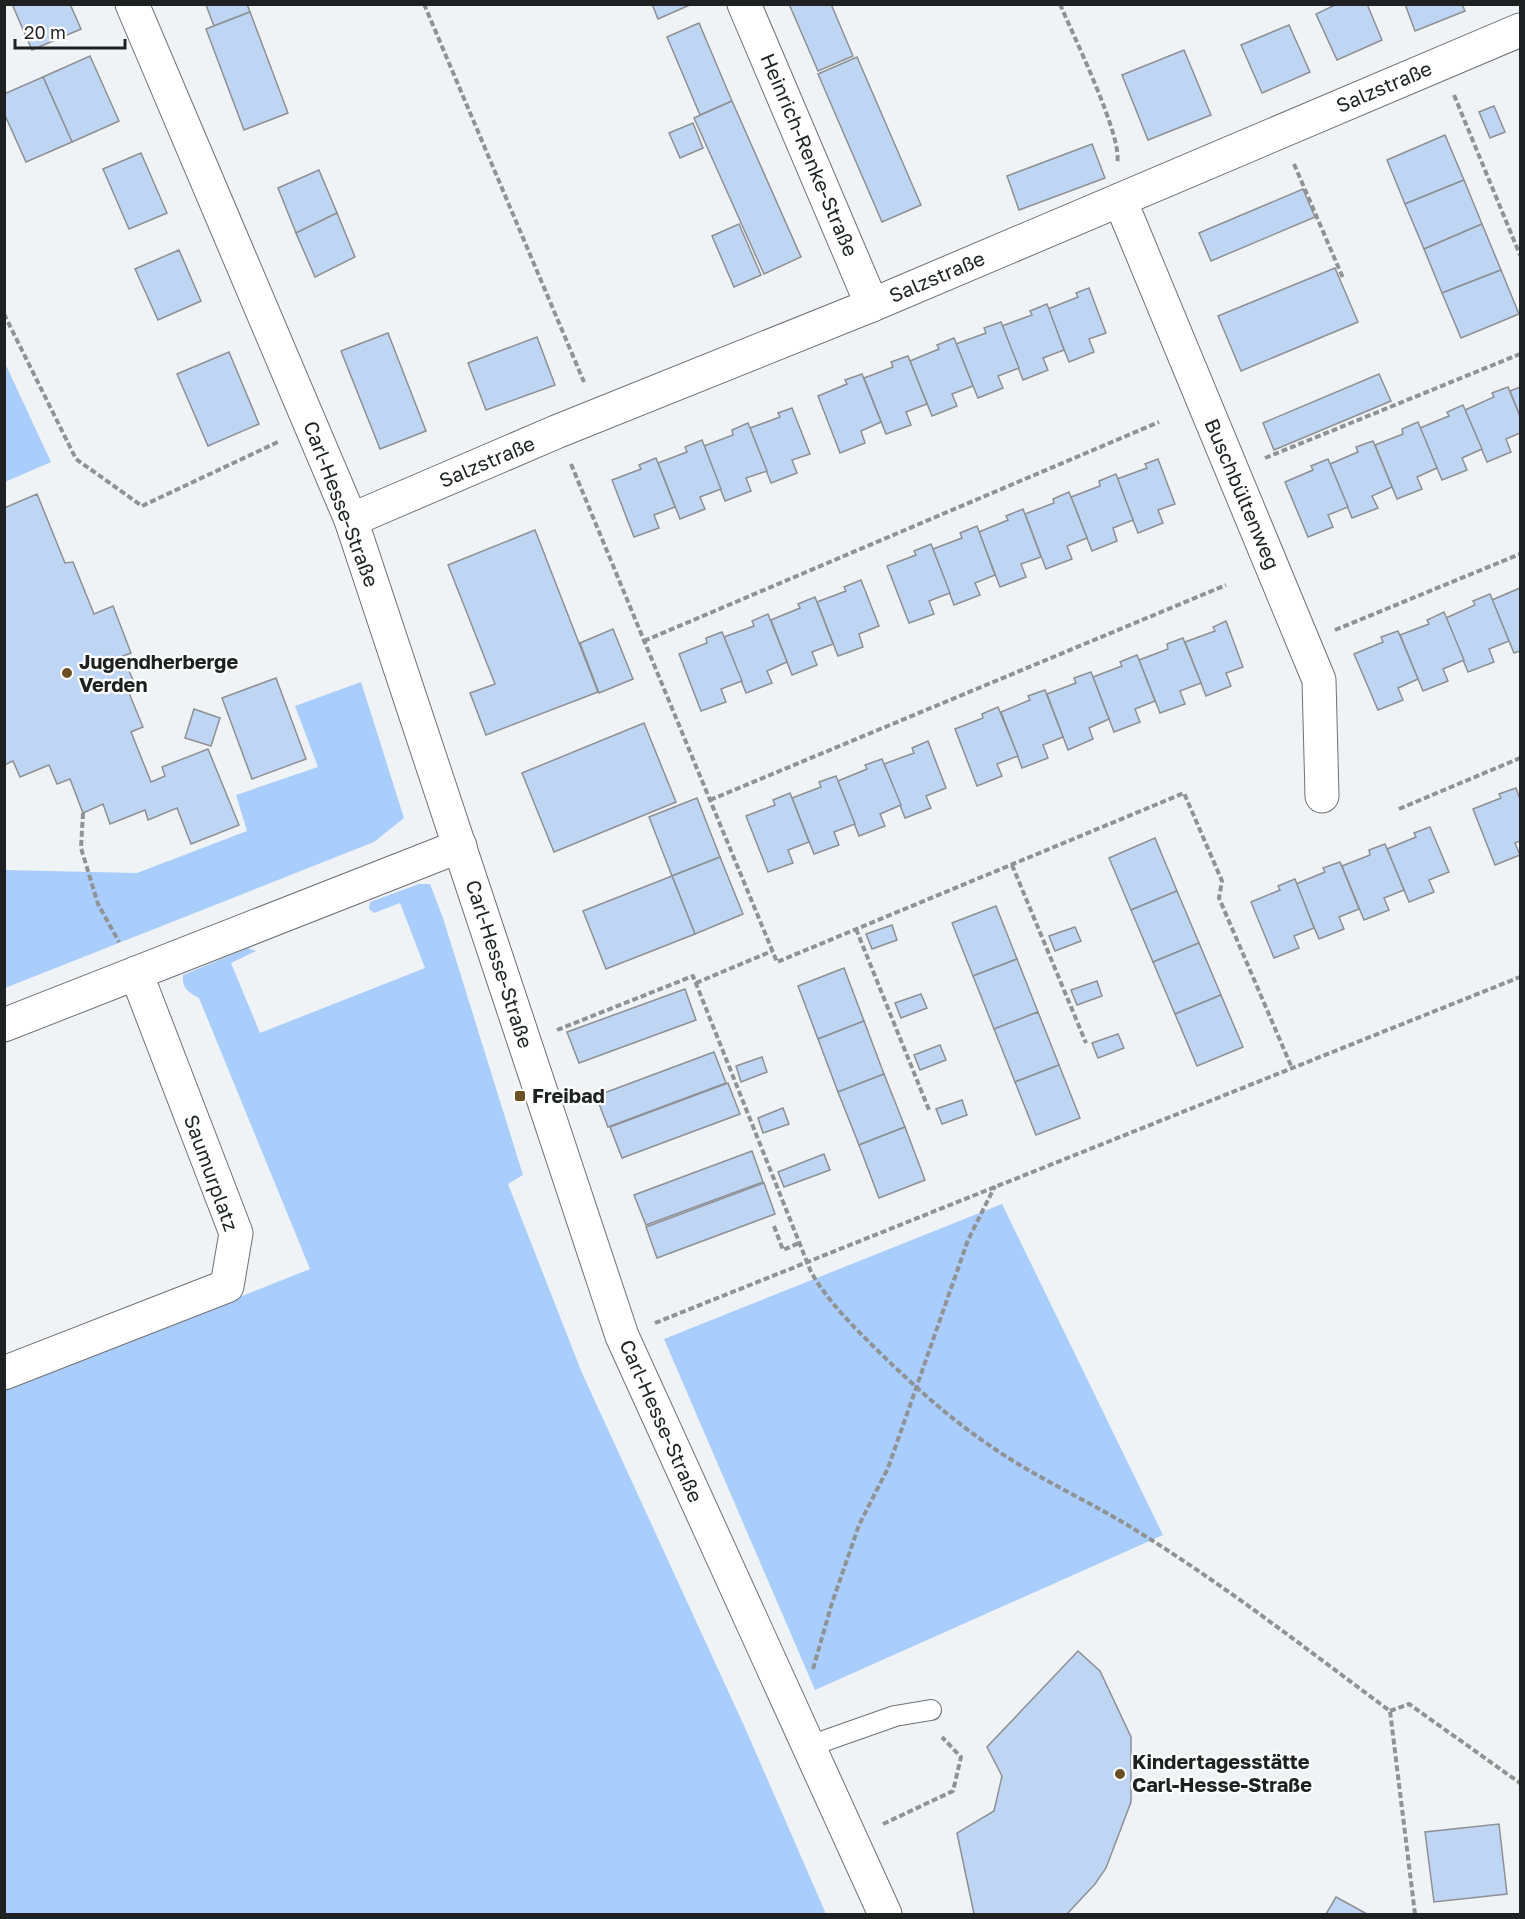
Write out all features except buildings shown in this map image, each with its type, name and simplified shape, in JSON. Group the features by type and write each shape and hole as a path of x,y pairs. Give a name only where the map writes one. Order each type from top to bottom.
{"street":[{"name":"Carl-Hesse-Straße","path":"132,4 351,520 622,1336 807,1747 885,1914"},
{"name":"Heinrich-Renke-Straße","path":"744,4 872,305"},
{"name":"Salzstraße","path":"351,520 598,415 872,305 1521,30"},
{"name":"Buschbültenweg","path":"1120,200 1319,680 1322,796"},
{"path":"4,1025 460,846"},
{"name":"Saumurplatz","path":"4,1373 227,1286 236,1233 136,973"}],"lane":[{"path":"807,1747 895,1716 931,1710"}],"path":[{"path":"424,4 598,415"},
{"path":"1060,4 1115,133 1119,157 1113,179 1120,200"},
{"path":"1450,86 1521,255"},
{"path":"1294,163 1343,278"},
{"path":"4,314 76,459 142,506 282,440"},
{"path":"1263,459 1521,354"},
{"path":"644,641 1159,422"},
{"path":"571,464 777,962 1184,793 1222,881 1219,897 1292,1068"},
{"path":"1324,635 1521,554"},
{"path":"710,800 1226,585"},
{"path":"1399,809 1521,758"},
{"path":"83,813 81,848 98,904 136,973"},
{"path":"1012,865 1086,1042"},
{"path":"856,929 929,1110"},
{"path":"696,983 772,951"},
{"path":"525,1043 693,976 807,1262 822,1291 842,1316 915,1387 988,1445 1063,1491 1118,1520 1230,1593 1390,1711 1415,1914"},
{"path":"651,1324 1521,976"},
{"path":"812,1675 832,1603 859,1525 888,1468 968,1240 995,1186"},
{"path":"774,1226 783,1250 800,1243"},
{"path":"1390,1711 1409,1704 1521,1783"},
{"path":"880,1825 953,1791 961,1757 942,1737 931,1710"}],"shaded area":[{"path":"4,361 51,462 5,482 4,482"},
{"path":"361,682 404,818 374,842 5,988 5,870 137,873 247,831 236,795 318,767 295,706"},
{"path":"419,884 430,884 443,918 523,1175 508,1184 582,1373 746,1730 826,1914 5,1914 5,1390 310,1269 199,998 186,990 183,975 248,948 256,951 231,963 260,1033 425,968 400,903 374,913 369,909 370,902"},
{"path":"1002,1204 1163,1535 815,1690 664,1339"}],"place":[{"name":"Jugendherberge Verden","path":"67,673"},
{"name":"Freibad","path":"520,1096"},
{"name":"Kindertagesstätte Carl-Hesse-Straße","path":"1120,1774"}]}
